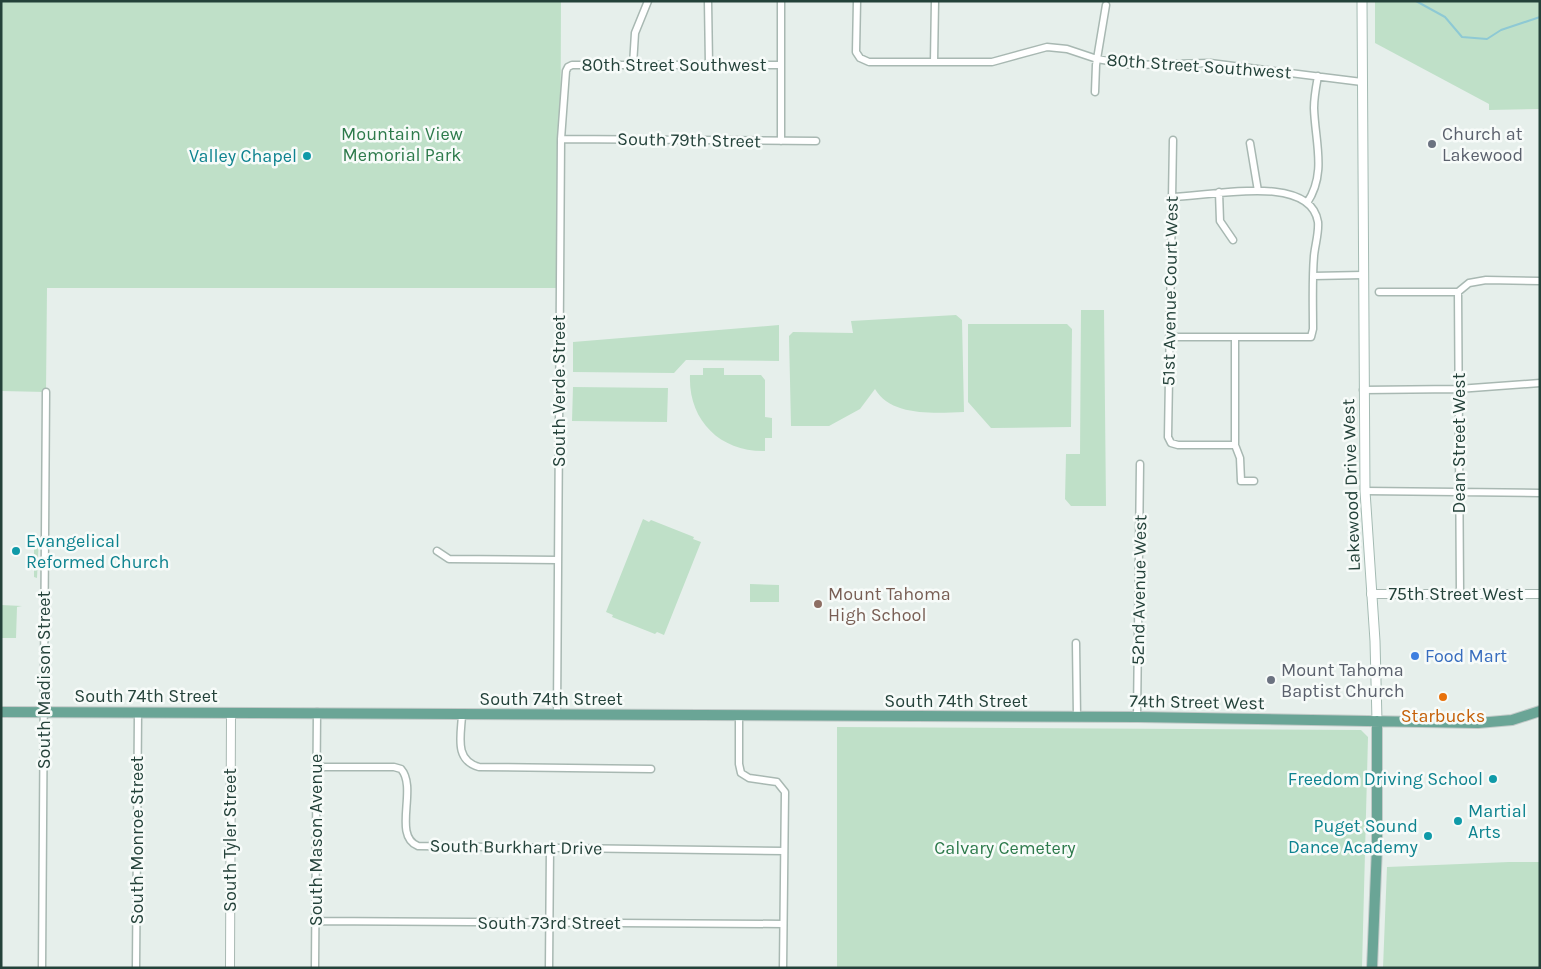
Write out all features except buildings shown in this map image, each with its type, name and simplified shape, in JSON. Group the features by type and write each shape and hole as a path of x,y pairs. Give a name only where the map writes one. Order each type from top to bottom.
{"main road":[{"name":"Lakewood Drive West","path":"1362,1 1365,491 1377,721 1377,847 1372,968"},
{"name":"South 74th Street","path":"1,712 1101,717"},
{"name":"74th Street West","path":"1101,717 1493,722 1536,713"}],"street":[{"path":"633,65 634,33 638,20 648,1"},
{"path":"708,1 709,65"},
{"path":"781,1 781,141"},
{"name":"80th Street Southwest","path":"856,1 856,52 860,58 870,62 999,61 1031,50 1047,47 1067,49 1097,59 1133,65 1210,63 1362,82"},
{"path":"934,62 935,1"},
{"path":"1095,92 1097,59 1106,5"},
{"name":"80th Street Southwest","path":"568,66 781,66"},
{"name":"South Verde Street","path":"556,715 561,139 568,66"},
{"path":"1307,204 1317,186 1318,142 1314,101 1318,76"},
{"name":"South 79th Street","path":"561,139 816,141"},
{"name":"51st Avenue Court West","path":"1173,140 1171,197 1173,239 1170,272 1168,437 1170,442 1184,446 1235,445"},
{"path":"1250,143 1258,191"},
{"path":"1169,337 1306,338 1312,336 1313,276 1318,224 1315,213 1307,204 1294,196 1258,191 1219,192 1171,197"},
{"path":"1219,192 1220,220 1233,240"},
{"path":"1313,276 1363,275"},
{"path":"1379,292 1458,292 1470,283 1486,280 1540,281"},
{"name":"Dean Street West","path":"1458,292 1460,593"},
{"path":"1235,338 1235,445 1240,458 1242,481 1254,481"},
{"path":"1363,390 1458,389 1540,383"},
{"name":"South Madison Street","path":"42,968 46,392"},
{"name":"52nd Avenue West","path":"1137,717 1140,464"},
{"path":"1365,491 1540,493"},
{"path":"437,551 442,557 449,559 558,560"},
{"name":"75th Street West","path":"1371,594 1540,594"},
{"path":"1076,643 1077,717"},
{"name":"South Mason Avenue","path":"315,968 317,712"},
{"name":"South Monroe Street","path":"136,968 138,713"},
{"name":"South Tyler Street","path":"230,968 231,713"},
{"path":"462,714 460,749 466,762 485,768 651,769"},
{"path":"740,716 739,764 741,773 749,778 777,782 785,792 783,968"},
{"name":"South Burkhart Drive","path":"316,766 394,767 401,769 407,781 407,834 411,843 418,846 784,851"},
{"path":"549,968 550,847"},
{"name":"South 73rd Street","path":"315,921 783,924"}],"green space":[{"name":"Mountain View Memorial Park","path":"1,1 561,1 560,288 47,288 46,392 1,391"},
{"path":"1375,1 1540,1 1540,109 1489,110 1489,104 1375,43"},
{"path":"1081,310 1104,310 1106,506 1071,506 1065,499 1066,454 1080,454"},
{"path":"956,315 962,320 964,412 928,413 903,409 892,405 882,398 875,389 860,409 829,426 791,426 789,336 793,332 853,333 851,321"},
{"path":"968,324 1067,324 1072,329 1071,427 991,428 968,402"},
{"path":"779,325 779,361 686,360 674,373 573,372 573,342"},
{"path":"703,368 724,368 724,375 761,375 765,380 765,417 772,418 772,438 765,438 765,451 749,450 734,446 710,430 701,419 691,391 690,375 703,375"},
{"path":"573,387 668,388 667,422 572,421"},
{"path":"643,519 649,522 651,520 694,537 693,539 701,542 664,635 657,632 655,634 612,617 613,615 606,612"},
{"path":"34,537 39,537 37,578 34,577"},
{"path":"750,584 779,585 779,602 750,602"},
{"path":"1,605 22,606 17,607 16,638 1,638"},
{"name":"Calvary Cemetery","path":"837,727 1361,730 1368,737 1362,968 837,968"},
{"path":"1540,862 1540,968 1383,968 1387,867"}],"waterway":[{"path":"1416,1 1445,17 1462,37 1487,39 1501,30 1540,17"}],"place":[{"name":"Church at Lakewood","path":"1432,144"},
{"name":"Valley Chapel","path":"307,156"},
{"name":"Evangelical Reformed Church","path":"16,551"},
{"name":"Mount Tahoma High School","path":"818,604"},
{"name":"Food Mart","path":"1415,656"},
{"name":"Mount Tahoma Baptist Church","path":"1271,680"},
{"name":"Starbucks","path":"1443,697"},
{"name":"Freedom Driving School","path":"1493,779"},
{"name":"Martial Arts","path":"1458,821"},
{"name":"Puget Sound Dance Academy","path":"1428,836"}]}
